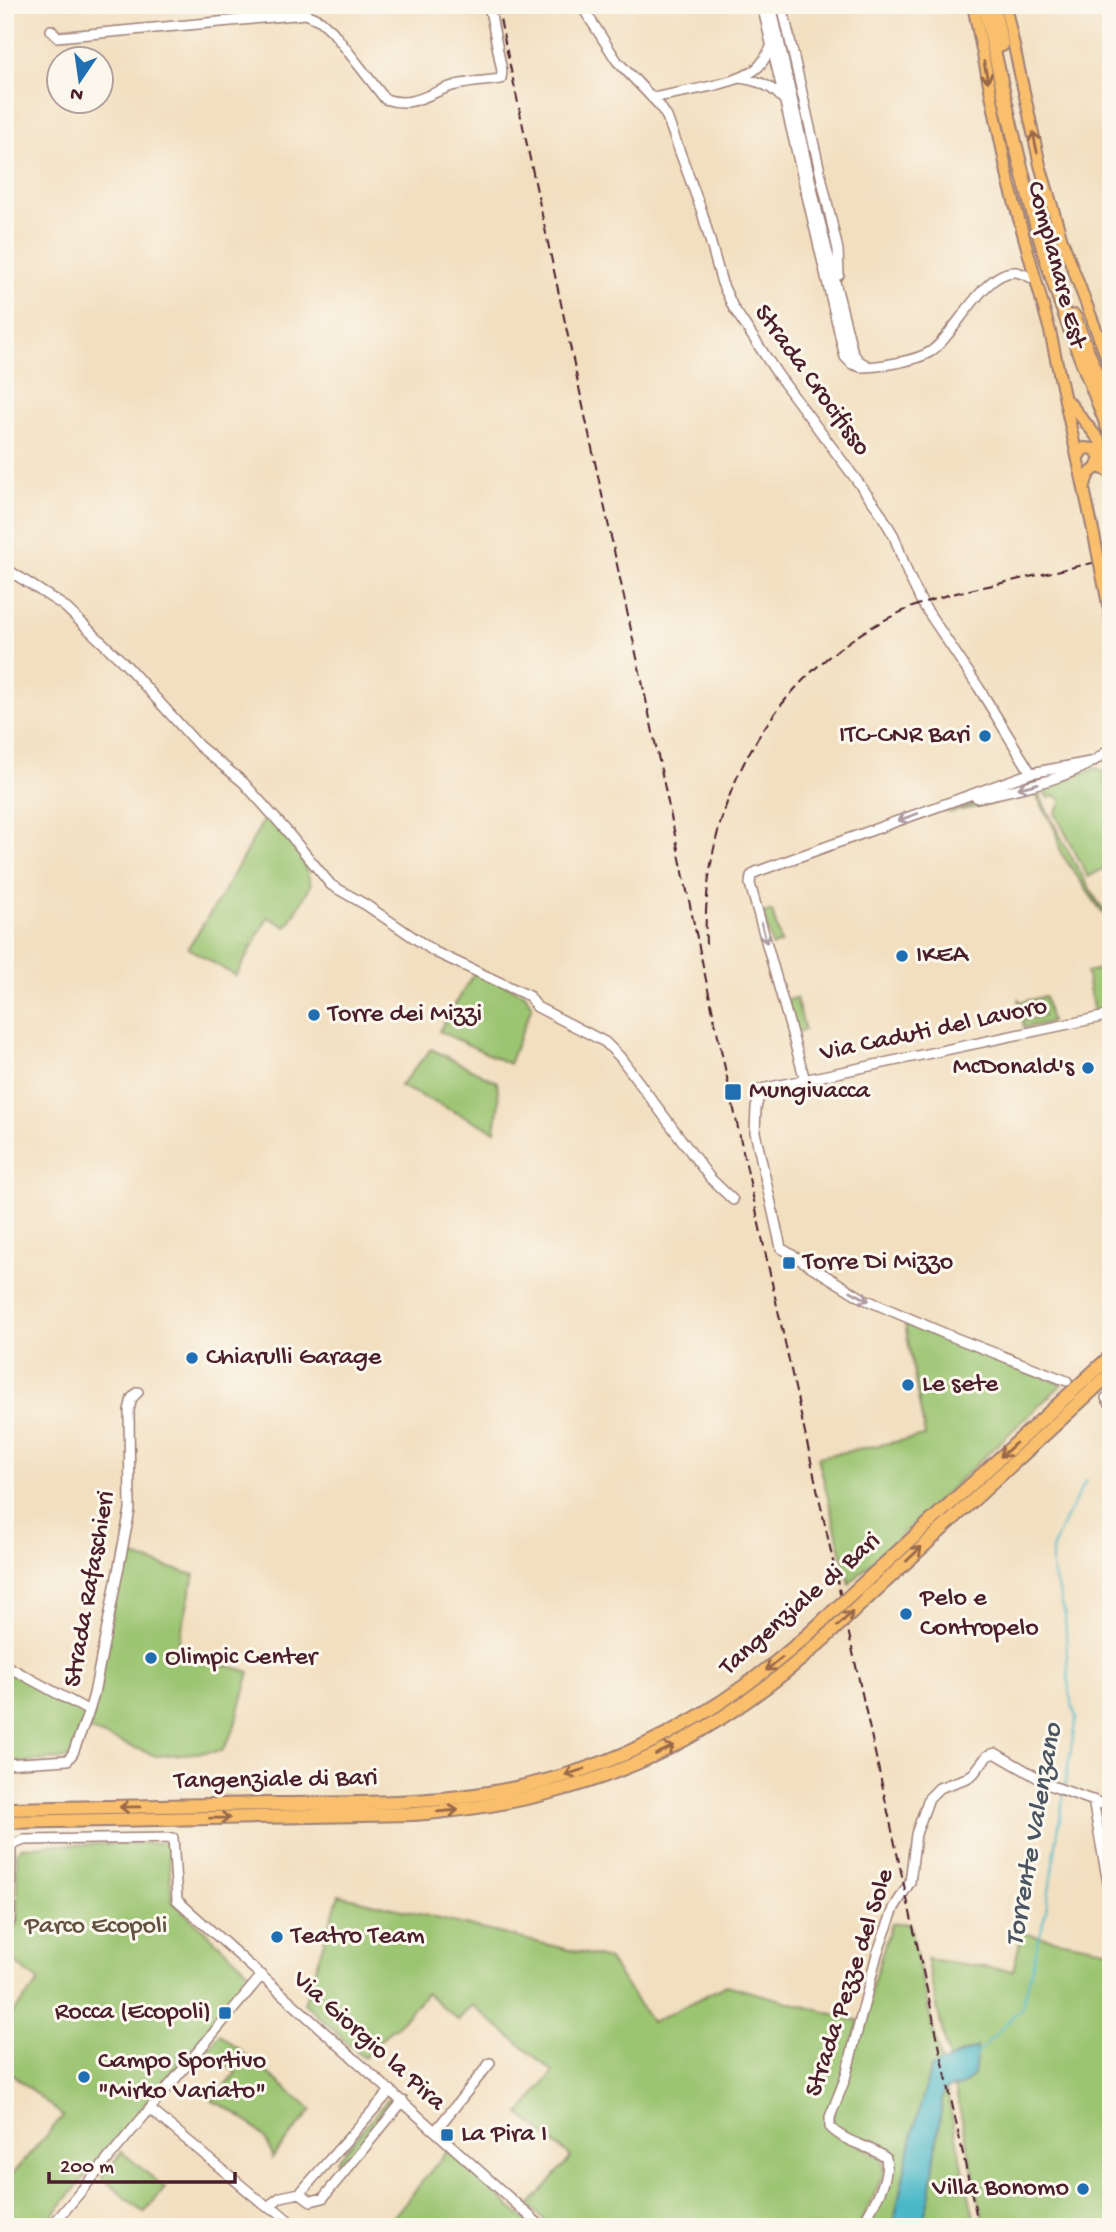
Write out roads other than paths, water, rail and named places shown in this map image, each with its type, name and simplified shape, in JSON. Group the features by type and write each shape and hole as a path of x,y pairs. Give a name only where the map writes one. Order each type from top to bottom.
{"highway":[{"path":"984,5 1022,172 1045,255 1071,333 1111,436"},
{"path":"993,5 1029,168 1051,249 1111,411"},
{"path":"1088,1377 1111,1347"},
{"name":"Tangenziale di Bari","path":"5,1810 413,1801 481,1795 545,1782 605,1762 686,1725 757,1677 825,1619 1111,1356"},
{"name":"Tangenziale di Bari","path":"5,1822 414,1814 515,1802 611,1774 712,1725 750,1699 825,1638 1111,1373"},
{"path":"1085,1397 1111,1382"}],"main road":[{"name":"Complanare Est","path":"972,5 1009,183 1051,331 1111,618"},
{"path":"1005,5 1040,165 1080,291 1111,369"},
{"path":"1064,394 1100,441 1111,471"},
{"path":"1078,457 1084,448 1095,449 1100,458 1096,468 1088,475 1085,492"},
{"path":"1096,468 1111,471"}],"street":[{"path":"51,30 57,37 306,14 321,21 332,31 385,99 411,102 455,85 501,79 502,71 489,5"},
{"name":"Strada Crocifisso","path":"581,5 617,61 667,117 702,212 722,283 733,307 778,375 878,509 894,536 922,603 979,688 1031,773"},
{"path":"762,5 845,357 852,364 861,367 918,357 932,351 1001,274 1017,272 1036,280"},
{"path":"771,5 817,210 853,353 859,361 870,367"},
{"path":"782,5 838,250 839,294"},
{"path":"652,98 740,78 757,69 772,44"},
{"path":"740,78 753,79 767,85 783,100"},
{"path":"5,568 64,606 126,665 199,746 243,782 331,885 366,905 435,952 525,993 543,1011 610,1045 710,1178 733,1200"},
{"path":"936,807 1034,785 1090,762 1111,747"},
{"path":"1065,774 1091,768 1111,755"},
{"path":"805,1080 750,884 751,876 1031,773 1090,762"},
{"name":"Via Caduti del Lavoro","path":"1067,1381 862,1298 781,1248 755,1132 756,1108 761,1089 1111,1015"},
{"name":"Strada Rafaschieri","path":"5,1764 68,1760 89,1711 128,1524 131,1494 129,1410 132,1398 138,1392"},
{"name":"Strada Rafaschieri","path":"5,1665 89,1711"},
{"name":"Strada Pezze del Sole","path":"861,2227 886,2180 887,2158 836,2134 830,2127 830,2117 845,2079 877,1954 894,1908 910,1882 916,1834 929,1798 939,1788 967,1778 988,1756 995,1753 1052,1786 1111,1807"},
{"path":"1093,1800 1111,1900"},
{"name":"Via Giorgio la Pira","path":"8,1847 24,1840 173,1838 177,1900 542,2227"},
{"path":"5,1929 10,1920 8,1847"},
{"path":"51,2227 262,1975"},
{"path":"436,2130 490,2063"},
{"path":"267,2207 281,2197 300,2193 391,2090"},
{"path":"300,2193 310,2201 323,2198 403,2101"},
{"path":"150,2109 267,2207 276,2210 296,2227"}],"water":[{"path":"977,2047 974,2075 962,2086 946,2089 943,2094 930,2194 921,2227 893,2227 913,2132 931,2068"}],"waterway":[{"name":"Torrente Valenzano","path":"1065,1787 1076,1718 1069,1693 1065,1614 1052,1569 1052,1550 1086,1480"},
{"name":"Torrente Valenzano","path":"976,2055 1022,2007 1046,1911 1064,1792"}],"railway":[{"path":"497,5 729,1087 979,2227"},
{"path":"706,944 708,889 717,836 734,785 758,739 788,696 826,659 870,628 930,600 1111,559"}],"place":[{"name":"ITC-CNR Bari","path":"985,736"},
{"name":"IKEA","path":"902,956"},
{"name":"Torre dei Mizzi","path":"314,1015"},
{"name":"McDonald's","path":"1088,1068"},
{"name":"Mungivacca","path":"733,1092"},
{"name":"Torre Di Mizzo","path":"789,1263"},
{"name":"Chiarulli Garage","path":"192,1358"},
{"name":"Le sete","path":"908,1385"},
{"name":"Pelo e Contropelo","path":"906,1614"},
{"name":"Olimpic Center","path":"151,1658"},
{"name":"Teatro Team","path":"277,1937"},
{"name":"Rocca (Ecopoli)","path":"225,2013"},
{"name":"Campo Sportivo \"Mirko Variato\"","path":"84,2077"},
{"name":"La Pira I","path":"447,2135"},
{"name":"Villa Bonomo","path":"1083,2189"}],"park label":[{"name":"Parco Ecopoli","path":"96,1927"}]}
